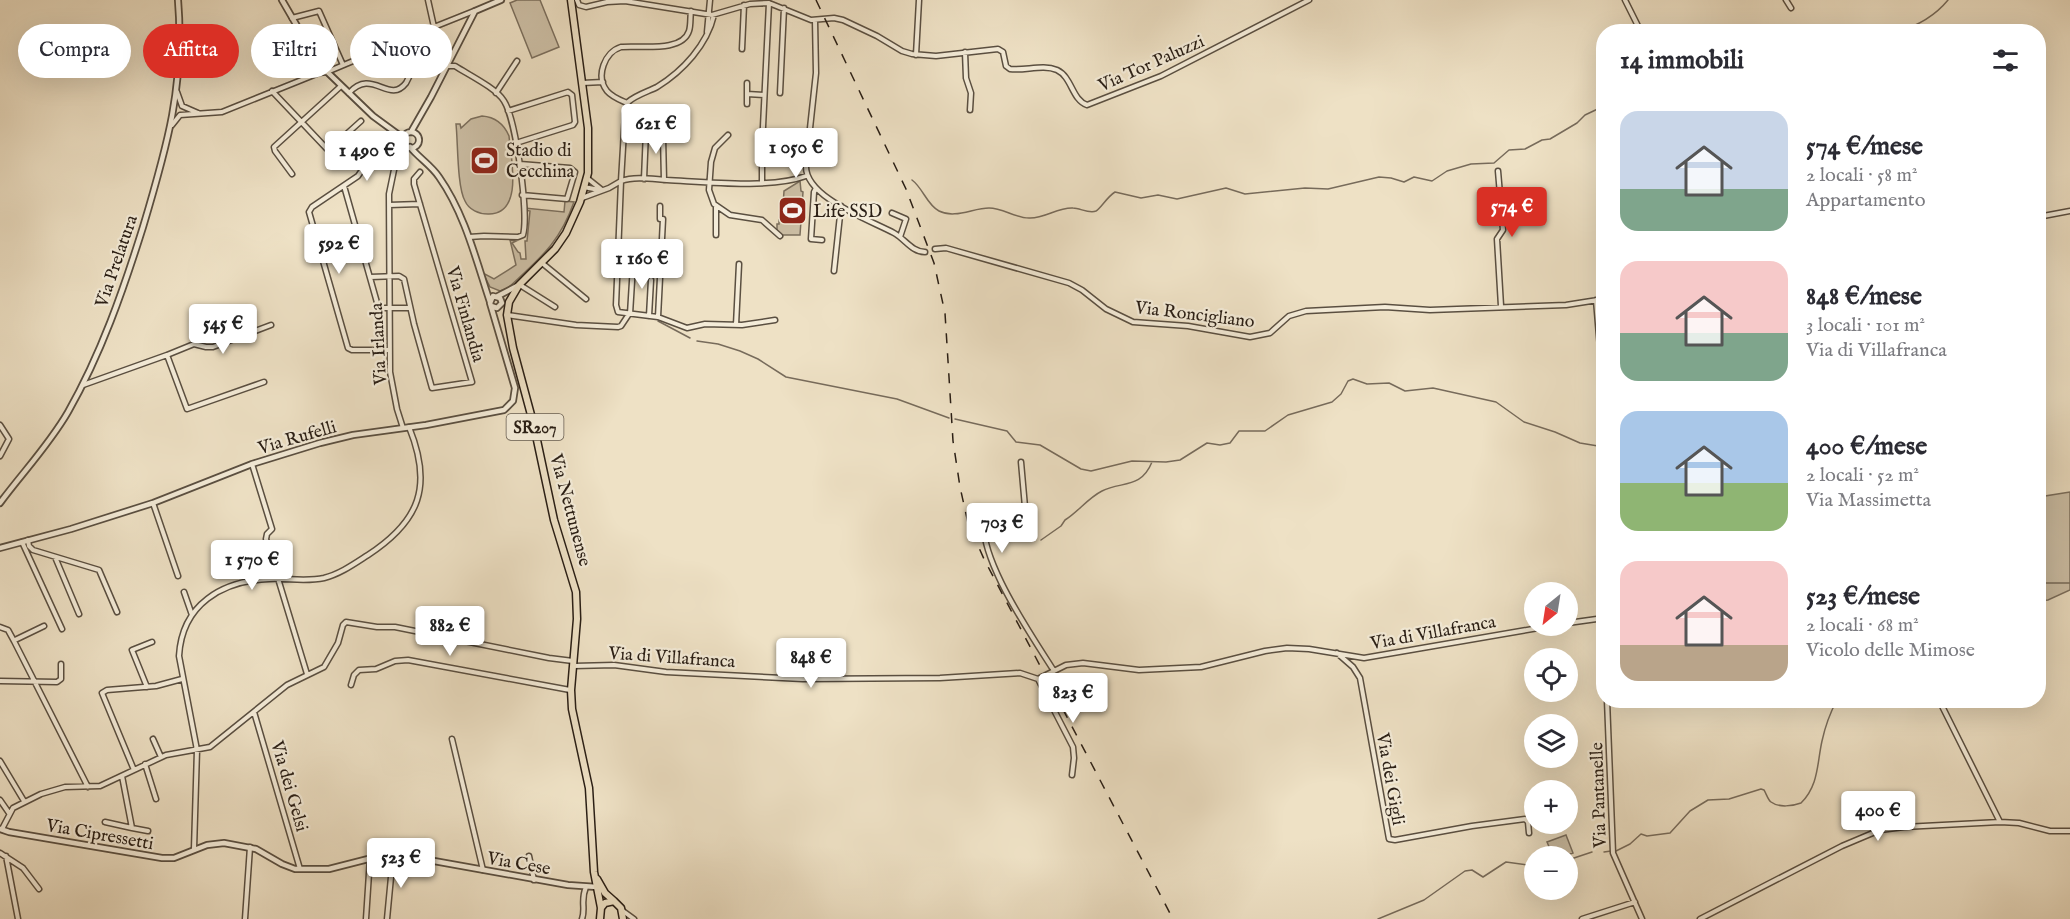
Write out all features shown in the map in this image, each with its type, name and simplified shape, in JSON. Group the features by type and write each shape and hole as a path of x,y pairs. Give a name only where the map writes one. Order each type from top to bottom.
{"main road":[{"name":"Via Nettunense","path":"575,1 588,135 585,183 565,235 503,305 534,426 554,520 575,587 577,619 571,690 573,719 588,784 595,876 601,908 600,919"},
{"path":"595,876 605,893 622,910 623,919"},
{"path":"601,908 605,903 614,901"}],"street":[{"name":"Via Prelatura","path":"0,503 46,446 83,385 105,337 133,259 172,125 180,51 178,0"},
{"path":"282,0 296,24"},
{"path":"428,0 434,24"},
{"path":"442,24 499,0"},
{"path":"705,37 710,0"},
{"path":"916,55 919,0"},
{"name":"Via Tor Paluzzi","path":"575,1 580,6 586,7 607,2 626,1 708,15 744,5 769,3 815,20 832,18 843,20 902,51 916,55 936,56 998,49 1004,52 1006,66 1010,69 1057,70 1068,80 1081,102 1088,105 1161,76 1309,0"},
{"path":"1625,0 1637,24"},
{"path":"1786,0 1791,9"},
{"path":"762,183 769,3"},
{"path":"742,49 744,5"},
{"path":"780,93 784,8"},
{"path":"292,18 319,11 343,65"},
{"path":"452,58 475,11"},
{"path":"627,104 610,94 603,82 604,64 613,51 624,47 678,44 690,30 691,11"},
{"path":"714,15 696,53 660,85 630,100 627,104 616,305 618,312 658,316 687,328 705,324 736,325 775,320"},
{"path":"815,20 816,82 806,176 816,188 840,206 900,237 915,250 925,252"},
{"path":"965,52 966,78 971,95 970,110"},
{"path":"496,93 517,61"},
{"path":"338,67 350,62"},
{"path":"452,66 496,93 504,101 520,164 524,231 521,236 469,237"},
{"path":"172,125 179,116 222,112 307,78"},
{"path":"333,78 373,116 408,141 417,154 441,178 469,237 495,316"},
{"path":"349,93 363,83 375,84 393,92 403,87 408,78"},
{"path":"408,141 442,78"},
{"path":"582,83 603,82"},
{"path":"747,83 747,104"},
{"path":"292,174 274,148 341,86"},
{"path":"272,91 328,149 361,121"},
{"path":"177,92 182,106 202,114"},
{"path":"508,111 567,92 571,94 575,121 573,125 516,143"},
{"path":"747,94 764,95"},
{"path":"408,141 418,139 417,124"},
{"path":"662,127 664,180"},
{"path":"645,179 646,130"},
{"path":"408,141 417,135"},
{"path":"728,135 714,152 709,182 711,198 716,206 732,216 761,219 780,236"},
{"path":"663,137 686,137"},
{"name":"Via Irlanda","path":"192,616 205,600 226,586 246,581 310,580 334,574 361,560 389,541 400,530 413,510 421,478 418,452 406,428 391,381 389,350 390,184 400,151 408,141"},
{"path":"376,159 362,170 358,177 312,207 309,214 348,348 352,350 389,350"},
{"path":"520,164 570,168 575,172 567,199 522,195"},
{"path":"1498,171 1503,230 1497,239 1501,306"},
{"name":"Via Finlandia","path":"389,277 399,276 404,279 432,388 472,382 414,181 420,172"},
{"path":"581,198 621,181 645,179 762,183 787,182 806,176"},
{"path":"585,183 603,190"},
{"path":"585,183 603,190"},
{"path":"344,186 378,306 381,308 410,308"},
{"path":"613,186 621,196"},
{"path":"816,188 811,239 822,240"},
{"path":"389,205 420,204"},
{"path":"658,316 663,219 660,219 660,206"},
{"path":"716,206 716,235"},
{"path":"834,271 840,206"},
{"path":"2046,216 2070,211"},
{"path":"892,213 906,219 900,237"},
{"name":"Via Roncigliano","path":"935,249 946,248 1070,282 1106,309 1136,323 1188,326 1245,337 1268,334 1289,316 1309,311 1385,307 1430,310 1569,305 1596,300"},
{"path":"541,262 586,299"},
{"path":"736,325 739,264"},
{"path":"507,315 576,325 619,327 630,314 633,265"},
{"path":"370,277 389,277"},
{"path":"649,316 651,280"},
{"path":"483,281 498,296 503,305"},
{"path":"490,304 493,296 498,296 519,285 555,308"},
{"path":"490,304 503,305"},
{"path":"495,316 503,305"},
{"name":"Via Rufelli","path":"0,548 153,503 252,464 335,439 498,412 512,404 515,385 495,316"},
{"path":"83,385 194,344 213,347 271,325"},
{"path":"167,355 187,409 264,382"},
{"path":"0,425 9,440 0,456"},
{"path":"1020,462 1025,507 986,513 984,521 986,541 1004,588 1053,671"},
{"path":"1,829 6,824 9,813 24,801 53,790 100,786 161,757 207,748 287,685 307,674 266,537 272,529 252,464"},
{"path":"153,503 178,576"},
{"path":"25,541 32,550 99,570 117,612"},
{"path":"25,541 62,629"},
{"path":"54,556 79,614"},
{"path":"184,592 192,616 185,629 180,648 182,679 197,750 194,849"},
{"path":"1578,621 1596,619"},
{"name":"Via di Villafranca","path":"307,674 325,666 339,641 343,625 347,622 393,627 573,664 614,665 666,672 803,679 940,678 1020,673 1040,678 1066,665 1083,663 1139,670 1201,667 1265,651 1289,648 1366,657 1524,630"},
{"path":"14,640 44,626"},
{"path":"0,627 8,630 14,640 89,787"},
{"path":"147,687 132,650 152,642"},
{"name":"Via dei Gigli","path":"1336,653 1353,667 1360,678 1389,839 1395,840 1524,819"},
{"path":"351,685 354,675 359,670 376,669 395,661 405,660 571,690"},
{"path":"0,681 59,681 61,664"},
{"path":"1040,678 1071,744 1074,755 1072,775"},
{"path":"134,770 102,694 107,690 147,687 182,679"},
{"name":"Via Pantanelle","path":"1607,708 1613,853 1642,919"},
{"path":"1943,708 2001,822"},
{"name":"Via dei Gelsi","path":"254,712 300,869"},
{"path":"153,739 161,757"},
{"path":"452,740 483,871"},
{"path":"0,761 24,801"},
{"path":"145,764 156,799"},
{"path":"80,771 81,786"},
{"path":"122,776 132,828"},
{"path":"0,800 9,813"},
{"path":"105,822 148,831"},
{"path":"1700,919 1833,850 1873,832 1896,827 2001,822 2050,831 2070,831"},
{"name":"Via Cipressetti","path":"1,829 162,858 174,858 194,849"},
{"name":"Via Cese","path":"194,849 219,843 250,847 286,866 300,869 328,869 370,858 393,856 534,880 597,887"},
{"path":"245,919 250,847"},
{"path":"0,853 23,868 39,889"},
{"path":"6,856 18,919"},
{"path":"387,919 393,856"},
{"path":"530,856 534,880"},
{"path":"366,919 370,858"},
{"path":"582,919 582,896 586,887"},
{"path":"1582,919 1635,902"},
{"path":"622,910 635,919"}],"shaded area":[{"path":"517,0 540,0 559,47 532,58 510,3"},
{"name":"Stadio di Cecchina","path":"482,116 495,120 507,132 513,171 511,196 507,205 499,212 488,214 475,211 467,204 460,186 458,164 456,124 460,124 461,128 471,119"},
{"name":"Life SSD","path":"800,181 803,192 800,235 781,235 777,231 777,224 779,220 782,220 784,191"},
{"path":"565,201 574,202 555,240 508,288 500,291 490,287 483,273 494,279 516,265 510,240 516,241 512,243 520,253 521,259 526,259 525,241 527,241 530,211 525,208 564,212"},
{"path":"2070,492 2070,590 2046,600 2046,496"},
{"path":"1566,835 1570,846 1549,846 1547,842"}],"waterway":[{"path":"1918,24 1937,11 1948,0"},
{"path":"912,180 931,205 945,213 958,214 989,208 1029,218 1040,217 1067,208 1096,211 1115,192 1141,198 1158,195 1177,199 1226,188 1245,194 1305,188 1328,189 1379,177 1404,182 1414,177 1432,181 1447,171 1471,164 1494,163 1509,150 1525,149 1542,140 1550,139 1596,110"},
{"path":"658,321 690,338"},
{"path":"697,341 718,344 740,351 758,359 786,377 897,399 949,418"},
{"path":"955,419 1007,431 1016,442 1040,445 1081,469 1091,471 1132,461 1180,460 1207,443 1220,445 1230,443 1239,431 1265,431 1288,415 1332,402 1341,394 1348,381 1353,379 1367,384 1389,383 1405,391 1433,388 1496,402 1524,422 1580,443 1596,446"},
{"path":"1041,540 1061,526 1065,520 1097,494 1142,477 1152,462"},
{"path":"2046,583 2070,583"},
{"path":"1616,851 1630,844 1641,834 1647,836 1670,833 1690,811 1708,800 1729,799 1761,789 1774,804 1786,806 1801,803 1814,781 1820,749 1833,708"},
{"path":"1604,852 1611,851"},
{"path":"1578,857 1592,852"},
{"path":"1378,919 1424,900 1465,871 1472,870 1483,877 1506,862 1524,865"}],"railway":[{"path":"816,0 906,189 934,263 945,313 953,441 968,523 984,559 1173,919"}],"place":[{"name":"Stadio di Cecchina","path":"485,160"},
{"name":"Life SSD","path":"792,211"}]}
